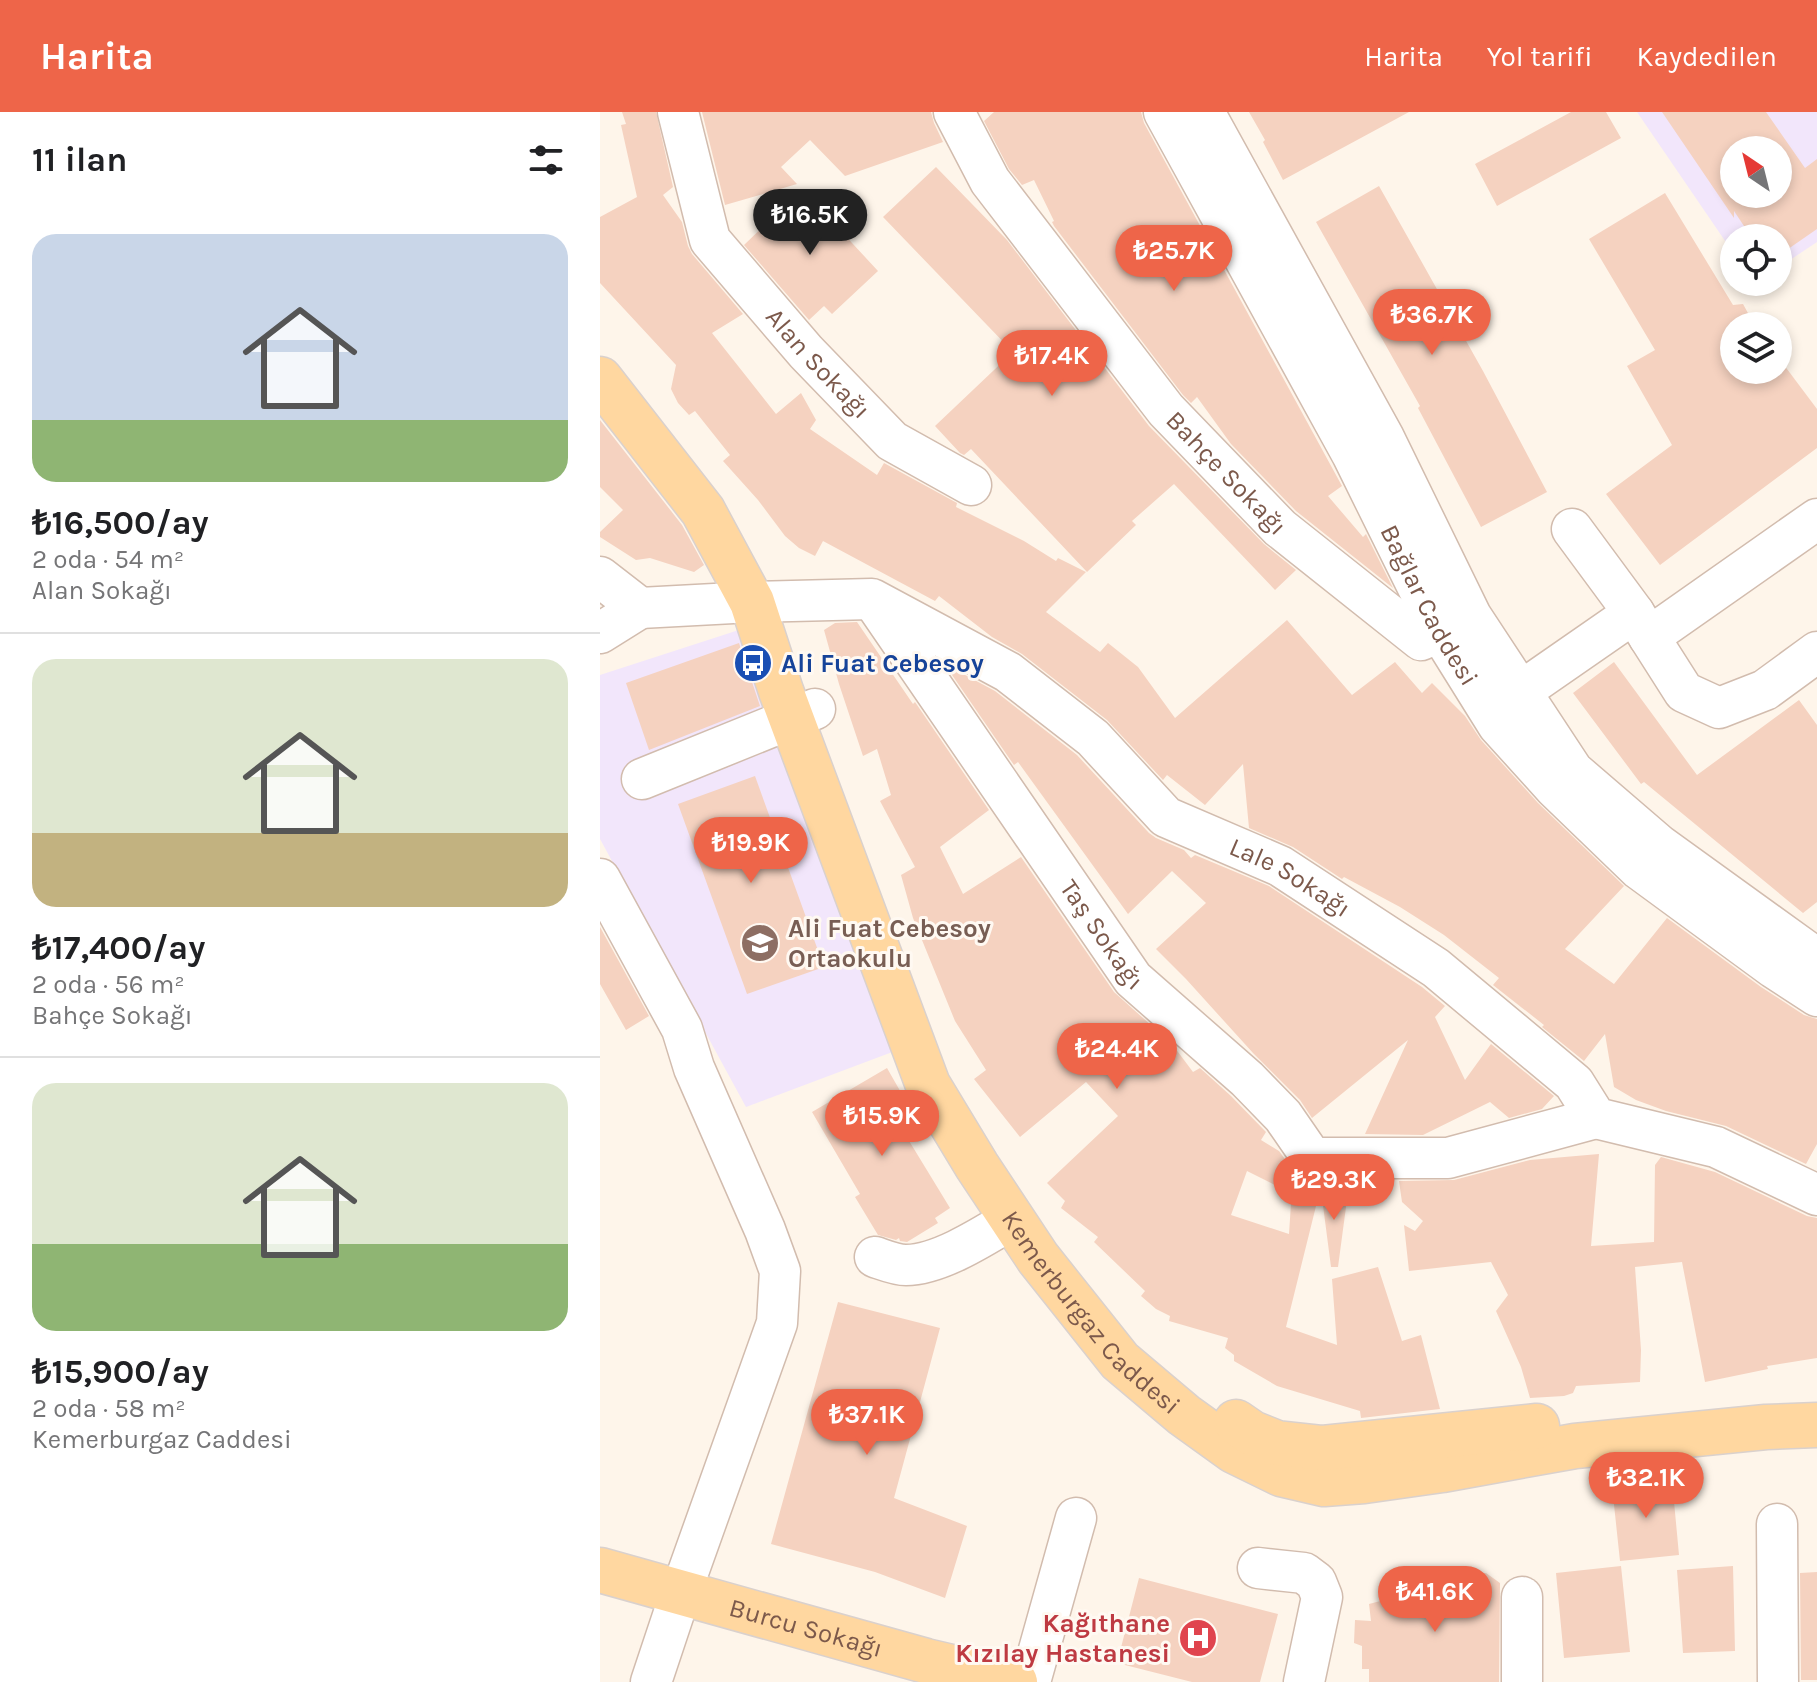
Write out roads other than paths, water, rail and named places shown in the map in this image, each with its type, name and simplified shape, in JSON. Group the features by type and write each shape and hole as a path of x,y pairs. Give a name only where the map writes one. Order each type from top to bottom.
{"main road":[{"name":"Kemerburgaz Caddesi","path":"600,379 703,511 752,602 803,713 928,1085 1038,1258 1120,1361 1184,1415 1234,1451 1281,1474 1324,1484 1442,1470 1575,1446 1766,1427 1817,1425"},
{"name":"Kemerburgaz Caddesi","path":"803,713 830,756 945,1067 965,1108 1045,1231 1087,1289 1134,1344 1252,1433 1277,1443 1323,1448 1817,1399"},
{"name":"Burcu Sokağı","path":"600,1570 926,1661 1015,1682"}],"street":[{"name":"Alan Sokağı","path":"678,112 710,240 806,352 892,441 971,485"},
{"name":"Bahçe Sokağı","path":"954,112 990,181 1166,410 1280,528 1421,640 1456,624"},
{"name":"Bağlar Caddesi","path":"1164,112 1352,454 1456,624 1520,692 1573,771 1659,845 1811,946"},
{"name":"Bağlar Caddesi","path":"1204,112 1384,438 1498,725 1565,798 1639,869 1817,996"},
{"path":"1520,692 1641,625 1817,519"},
{"path":"1572,529 1641,625 1684,692 1719,708 1765,690 1817,652"},
{"path":"600,577 640,608 600,633"},
{"name":"Lale Sokağı","path":"640,608 872,599 1008,672 1093,738 1166,817 1280,866 1436,968 1574,1083 1596,1118"},
{"name":"Taş Sokağı","path":"872,599 1133,979 1247,1079 1283,1116 1312,1158 1448,1158 1596,1118"},
{"path":"642,779 803,713"},
{"path":"600,879 682,1029 694,1068 780,1271 777,1323 651,1682"},
{"path":"1596,1118 1716,1147 1817,1195"},
{"path":"875,1257 905,1266 936,1259 1012,1219"},
{"path":"1030,1682 1076,1518"},
{"path":"1777,1524 1778,1682"},
{"path":"1258,1568 1304,1573 1316,1582 1322,1597 1304,1682"},
{"path":"1522,1597 1522,1682"}],"place":[{"name":"Ali Fuat Cebesoy","path":"753,663"},
{"name":"Ali Fuat Cebesoy Ortaokulu","path":"760,943"},
{"name":"Kağıthane Kızılay Hastanesi","path":"1198,1638"}]}
